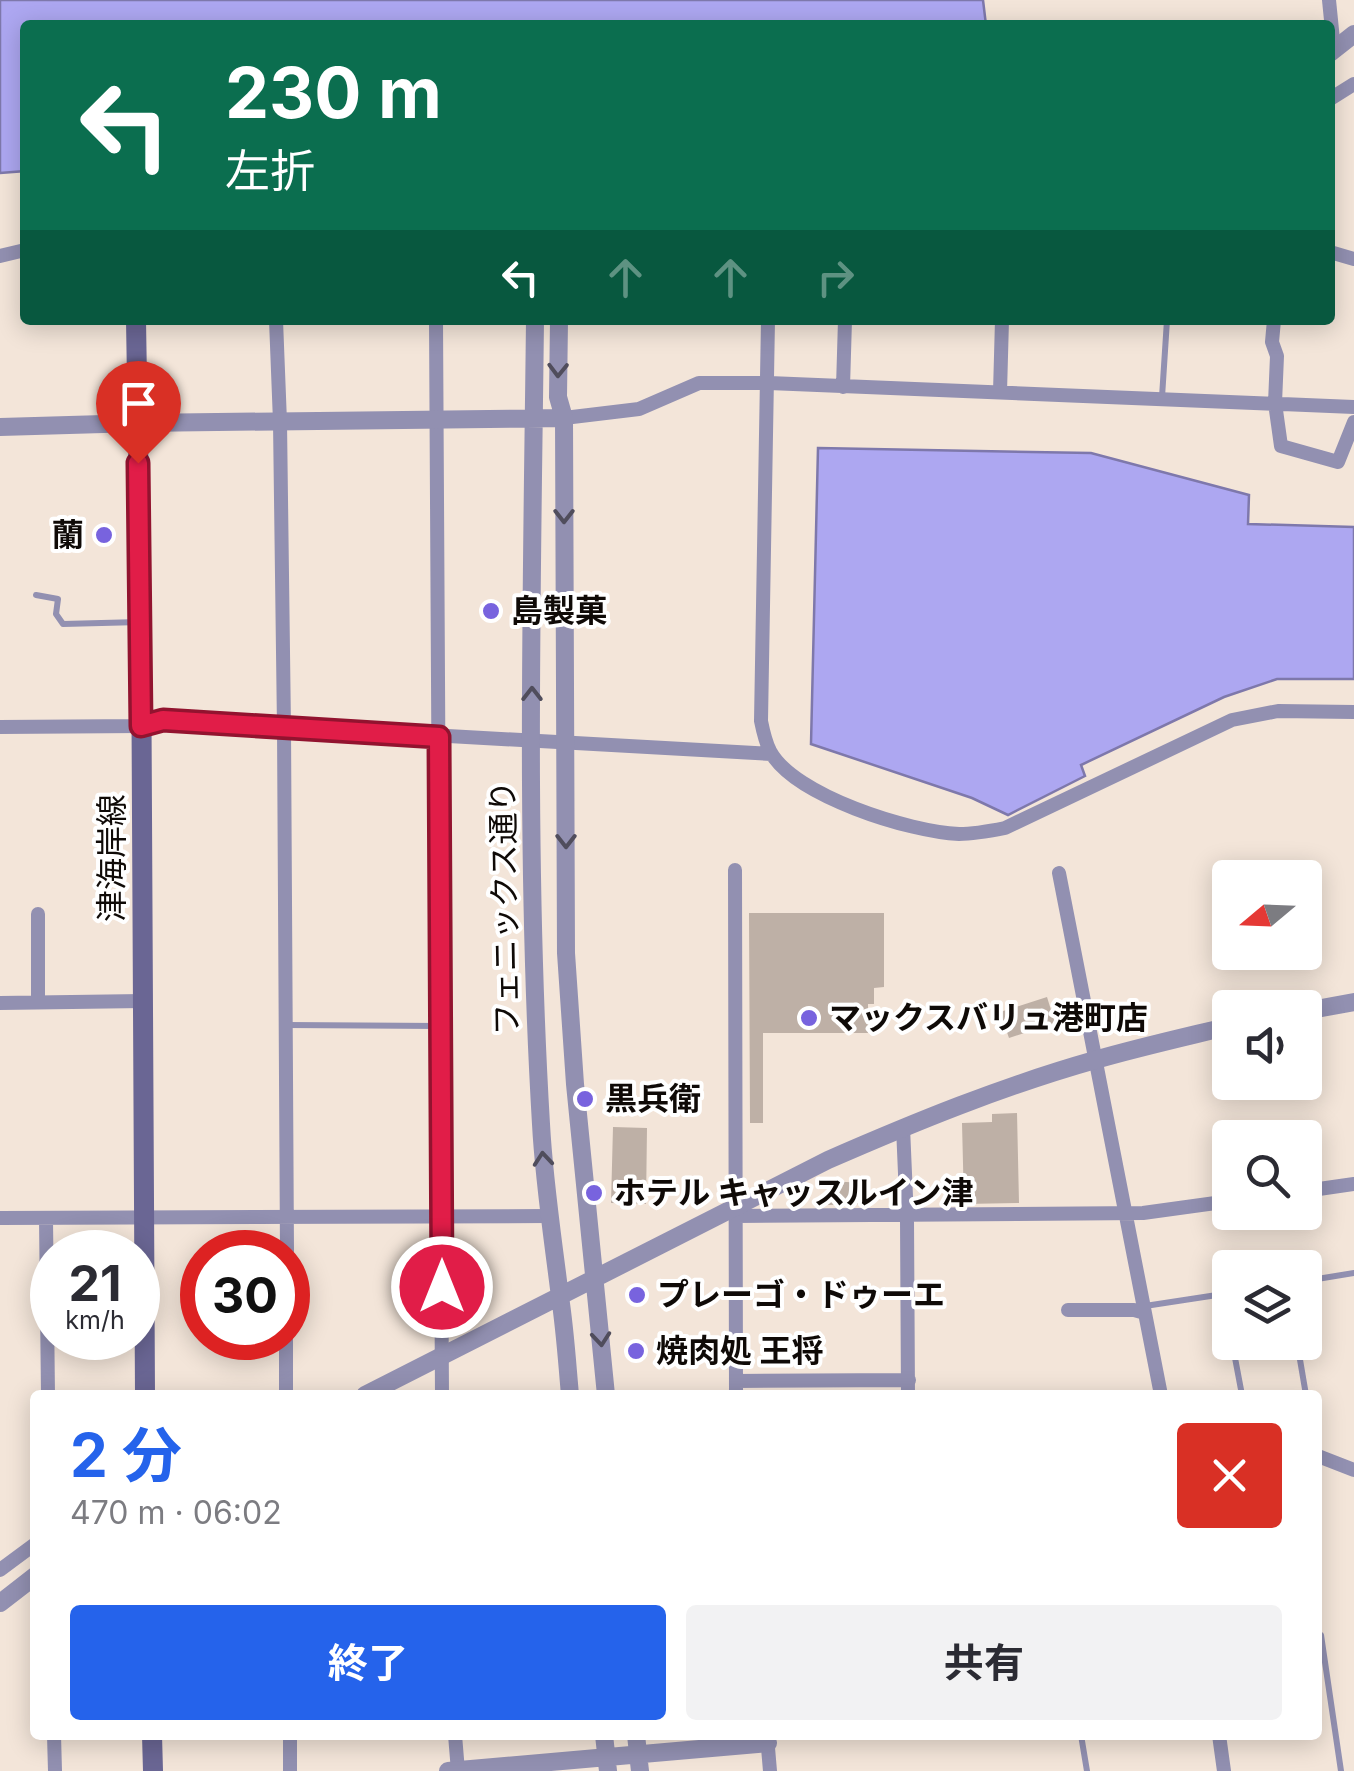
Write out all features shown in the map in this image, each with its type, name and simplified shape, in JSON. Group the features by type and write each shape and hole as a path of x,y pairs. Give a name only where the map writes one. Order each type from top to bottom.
{"main road":[{"name":"津海岸線","path":"136,325 145,1390"},
{"path":"152,1740 153,1771"}],"street":[{"path":"1330,6 1345,0"},
{"path":"276,325 284,728 287,1230"},
{"path":"436,325 442,1390"},
{"name":"フェニックス通り","path":"535,325 531,742 536,1001 540,1124 569,1390"},
{"name":"フェニックス通り","path":"559,325 558,396 564,418 566,952 606,1390"},
{"path":"768,325 761,721 771,754 798,780 818,793 920,829 982,833 1006,828 1232,720 1278,710 1354,712"},
{"path":"844,387 845,325"},
{"path":"1000,392 1002,325"},
{"path":"1274,325 1275,403 1281,446 1338,462 1354,422"},
{"path":"0,427 564,418 639,409 699,384 768,383 1354,407"},
{"path":"0,727 141,726 163,720 771,754"},
{"path":"735,870 736,1388 908,1387 903,1127"},
{"path":"1059,873 1160,1390"},
{"path":"38,914 38,1002"},
{"path":"0,1003 143,1001"},
{"path":"1322,1008 1354,1002"},
{"path":"375,1390 735,1212 828,1160 903,1127 1094,1060 1212,1030"},
{"path":"1322,1189 1354,1184"},
{"path":"735,1212 906,1216 1125,1213 1212,1203"},
{"path":"0,1218 548,1216"},
{"path":"46,1219 48,1390"},
{"path":"1068,1310 1144,1309"},
{"path":"286,1360 286,1390"},
{"path":"286,1371 295,1390"},
{"path":"1322,1458 1354,1470"},
{"path":"0,1570 30,1548"},
{"path":"0,1604 30,1580"},
{"path":"54,1740 55,1771"},
{"path":"290,1740 290,1771"},
{"path":"455,1740 455,1770 639,1763 763,1740"},
{"path":"768,1740 770,1771"},
{"path":"1220,1740 1224,1771"}],"lane":[{"path":"1162,398 1168,325"},
{"path":"36,595 58,599 56,614 62,624 141,622"},
{"path":"286,1025 440,1026"},
{"path":"1322,1278 1354,1273"},
{"path":"1144,1309 1212,1297"},
{"path":"1235,1360 1241,1390"},
{"path":"1300,1360 1305,1390"},
{"path":"1322,1641 1341,1771"},
{"path":"1082,1740 1087,1771"}],"shaded area":[{"path":"0,0 983,0 985,20 20,20 20,171 0,173"},
{"path":"818,448 1091,453 1249,495 1248,524 1354,527 1354,679 1277,679 1224,697 1081,765 1085,776 1008,815 972,798 811,744"}],"building":[{"name":"マックスバリュ港町店","path":"749,913 884,913 884,987 874,988 874,1004 868,1004 868,1033 763,1033 763,1123 750,1123"},
{"path":"1047,997 1055,1023 1009,1038 1000,1012"},
{"path":"1017,1113 1019,1203 964,1204 962,1123 992,1122 992,1114"},
{"path":"613,1127 647,1128 646,1204 611,1203"},
{"path":"829,1181 864,1183 863,1204 828,1205"}],"place":[{"name":"蘭","path":"104,535"},
{"name":"島製菓","path":"491,611"},
{"name":"マックスバリュ港町店","path":"809,1018"},
{"name":"黒兵衛","path":"585,1099"},
{"name":"ホテル キャッスルイン津","path":"594,1193"},
{"name":"プレーゴ・ドゥーエ","path":"637,1295"},
{"name":"焼肉処 王将","path":"636,1351"}],"route":[{"path":"138,463 141,726 163,720 439,737 442,1287"}]}
